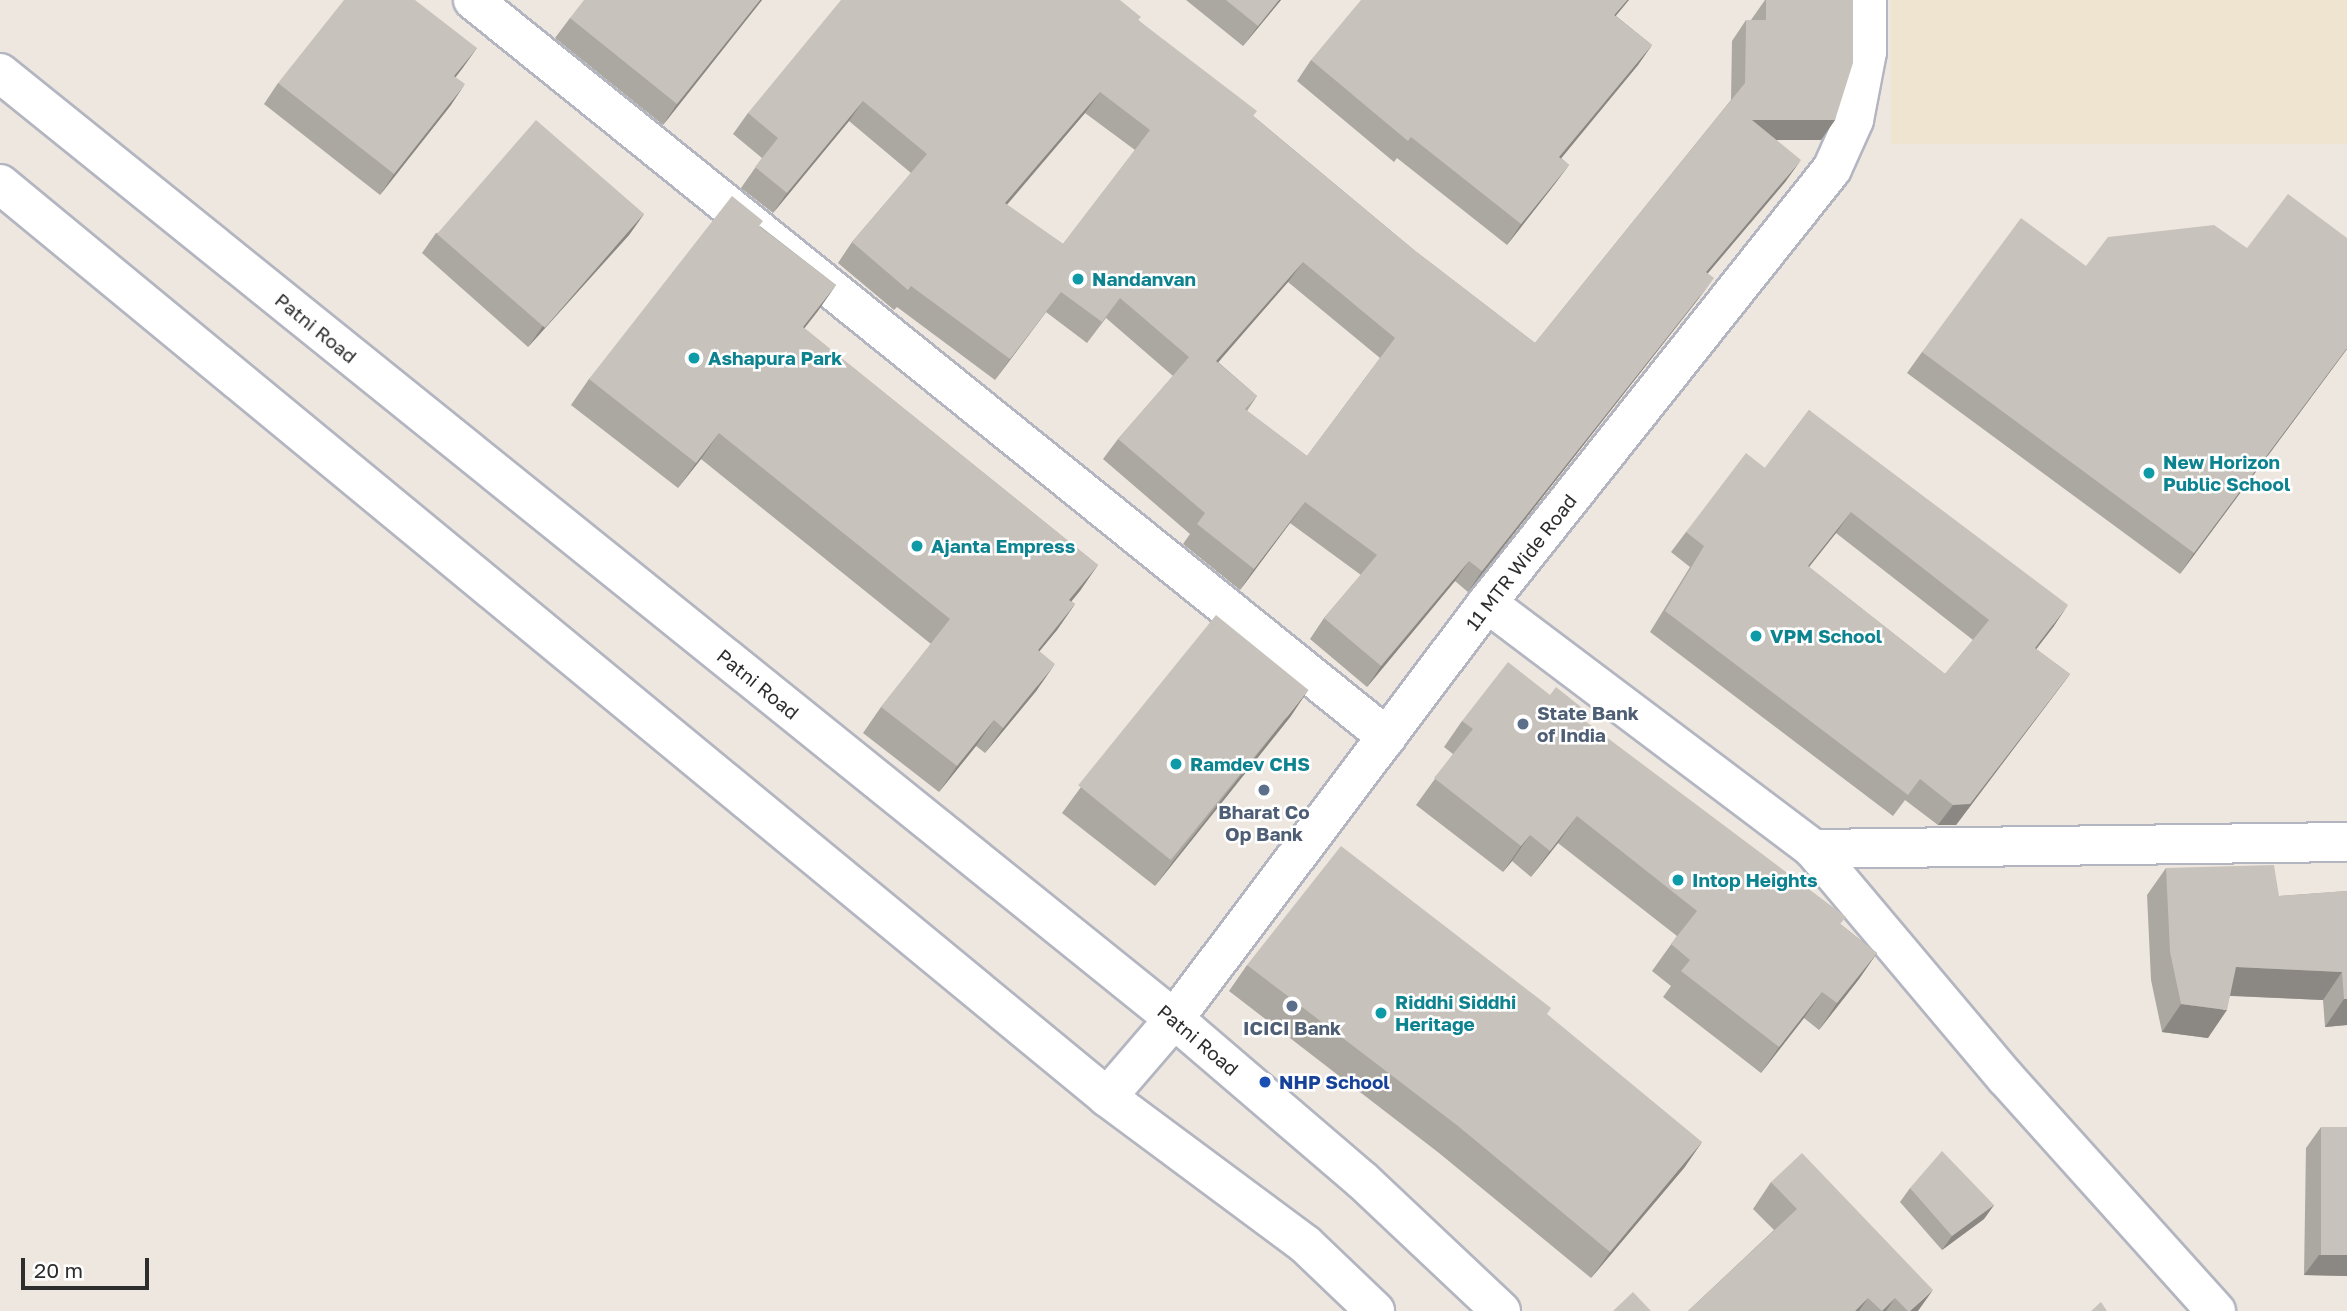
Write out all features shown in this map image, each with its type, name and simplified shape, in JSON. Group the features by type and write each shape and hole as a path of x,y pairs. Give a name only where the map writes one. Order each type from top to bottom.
{"street":[{"name":"11 MTR Wide Road","path":"1107,1097 1174,1019 1487,603 1832,169 1854,120 1867,52 1867,0"},
{"path":"493,6 1387,737"},
{"name":"Patni Road","path":"0,73 1174,1019 1362,1180 1501,1311"},
{"path":"0,184 1107,1097 1305,1244 1376,1311"},
{"path":"1487,603 1813,849 2111,1198 2216,1311"},
{"path":"1813,849 2347,842"}],"shaded area":[{"path":"1891,0 2347,0 2347,144 1891,144"}],"building":[{"path":"344,0 415,0 477,48 454,76 465,84 394,174 278,83"},
{"path":"584,0 760,0 677,104 570,18"},
{"path":"841,0 1120,0 1141,17 1138,20 1257,111 1253,116 1414,250 1535,343 1745,83 1746,20 1766,20 1766,0 1853,0 1853,63 1835,120 1752,120 1801,160 1706,272 1714,278 1482,571 1469,561 1381,666 1324,618 1377,555 1305,502 1254,569 1197,524 1205,513 1118,439 1189,357 1120,298 1102,322 1061,292 1010,359 911,286 908,290 852,242 927,154 863,101 787,193 755,167 778,138 748,113","holes":["1100,92 1150,130 1063,244 1005,203","1303,262 1395,338 1307,456 1245,409 1257,396 1216,361"]},
{"path":"1226,0 1279,0 1258,26"},
{"path":"1361,0 1627,0 1614,15 1652,45 1559,157 1569,165 1521,224 1411,137 1408,141 1311,60"},
{"path":"536,120 644,214 545,328 437,234"},
{"name":"New Horizon Public School","path":"2288,194 2347,238 2347,348 2194,553 1922,352 2021,218 2086,266 2108,237 2214,225 2247,248"},
{"path":"732,196 763,221 759,226 836,285 803,327 1098,565 1069,600 1075,604 1038,650 1055,664 1003,728 994,720 957,766 881,707 950,619 719,433 696,463 589,379"},
{"name":"VPM School","path":"1809,410 2068,605 2035,648 2070,674 1970,804 1953,805 1920,779 1908,795 1665,611 1704,546 1686,532 1746,453 1765,468","holes":["1851,512 1989,620 1945,674 1808,566"]},
{"name":"Ramdev CHS","path":"1216,615 1308,690 1171,860 1078,785"},
{"name":"Intop Heights","path":"1508,662 1550,695 1556,687 1586,711 1581,718 1846,917 1840,924 1877,953 1837,1003 1822,992 1779,1047 1681,971 1690,960 1671,944 1697,911 1577,816 1550,851 1530,835 1521,846 1434,778 1473,729 1462,721"},
{"path":"1341,846 1551,1008 1547,1014 1702,1142 1610,1252 1458,1126 1247,965"},
{"path":"2274,865 2279,896 2347,891 2347,999 2344,999 2342,972 2236,967 2227,1010 2181,1004 2170,952 2166,868"},
{"path":"2321,1127 2347,1127 2347,1255 2321,1255"},
{"path":"1942,1151 1994,1205 1952,1236 1910,1188"},
{"path":"1802,1153 1933,1290 1910,1311 1895,1298 1882,1311 1868,1298 1855,1311 1688,1311 1797,1209 1771,1182"},
{"path":"1633,1292 1651,1311 1613,1311"},
{"path":"2101,1302 2107,1311 2091,1311"}],"place":[{"name":"Nandanvan","path":"1078,279"},
{"name":"Ashapura Park","path":"694,358"},
{"name":"New Horizon Public School","path":"2149,473"},
{"name":"Ajanta Empress","path":"917,546"},
{"name":"VPM School","path":"1756,636"},
{"name":"State Bank of India","path":"1523,724"},
{"name":"Ramdev CHS","path":"1176,764"},
{"name":"Bharat Co Op Bank","path":"1264,790"},
{"name":"Intop Heights","path":"1678,880"},
{"name":"ICICI Bank","path":"1292,1006"},
{"name":"Riddhi Siddhi Heritage","path":"1381,1013"},
{"name":"NHP School","path":"1265,1082"}]}
